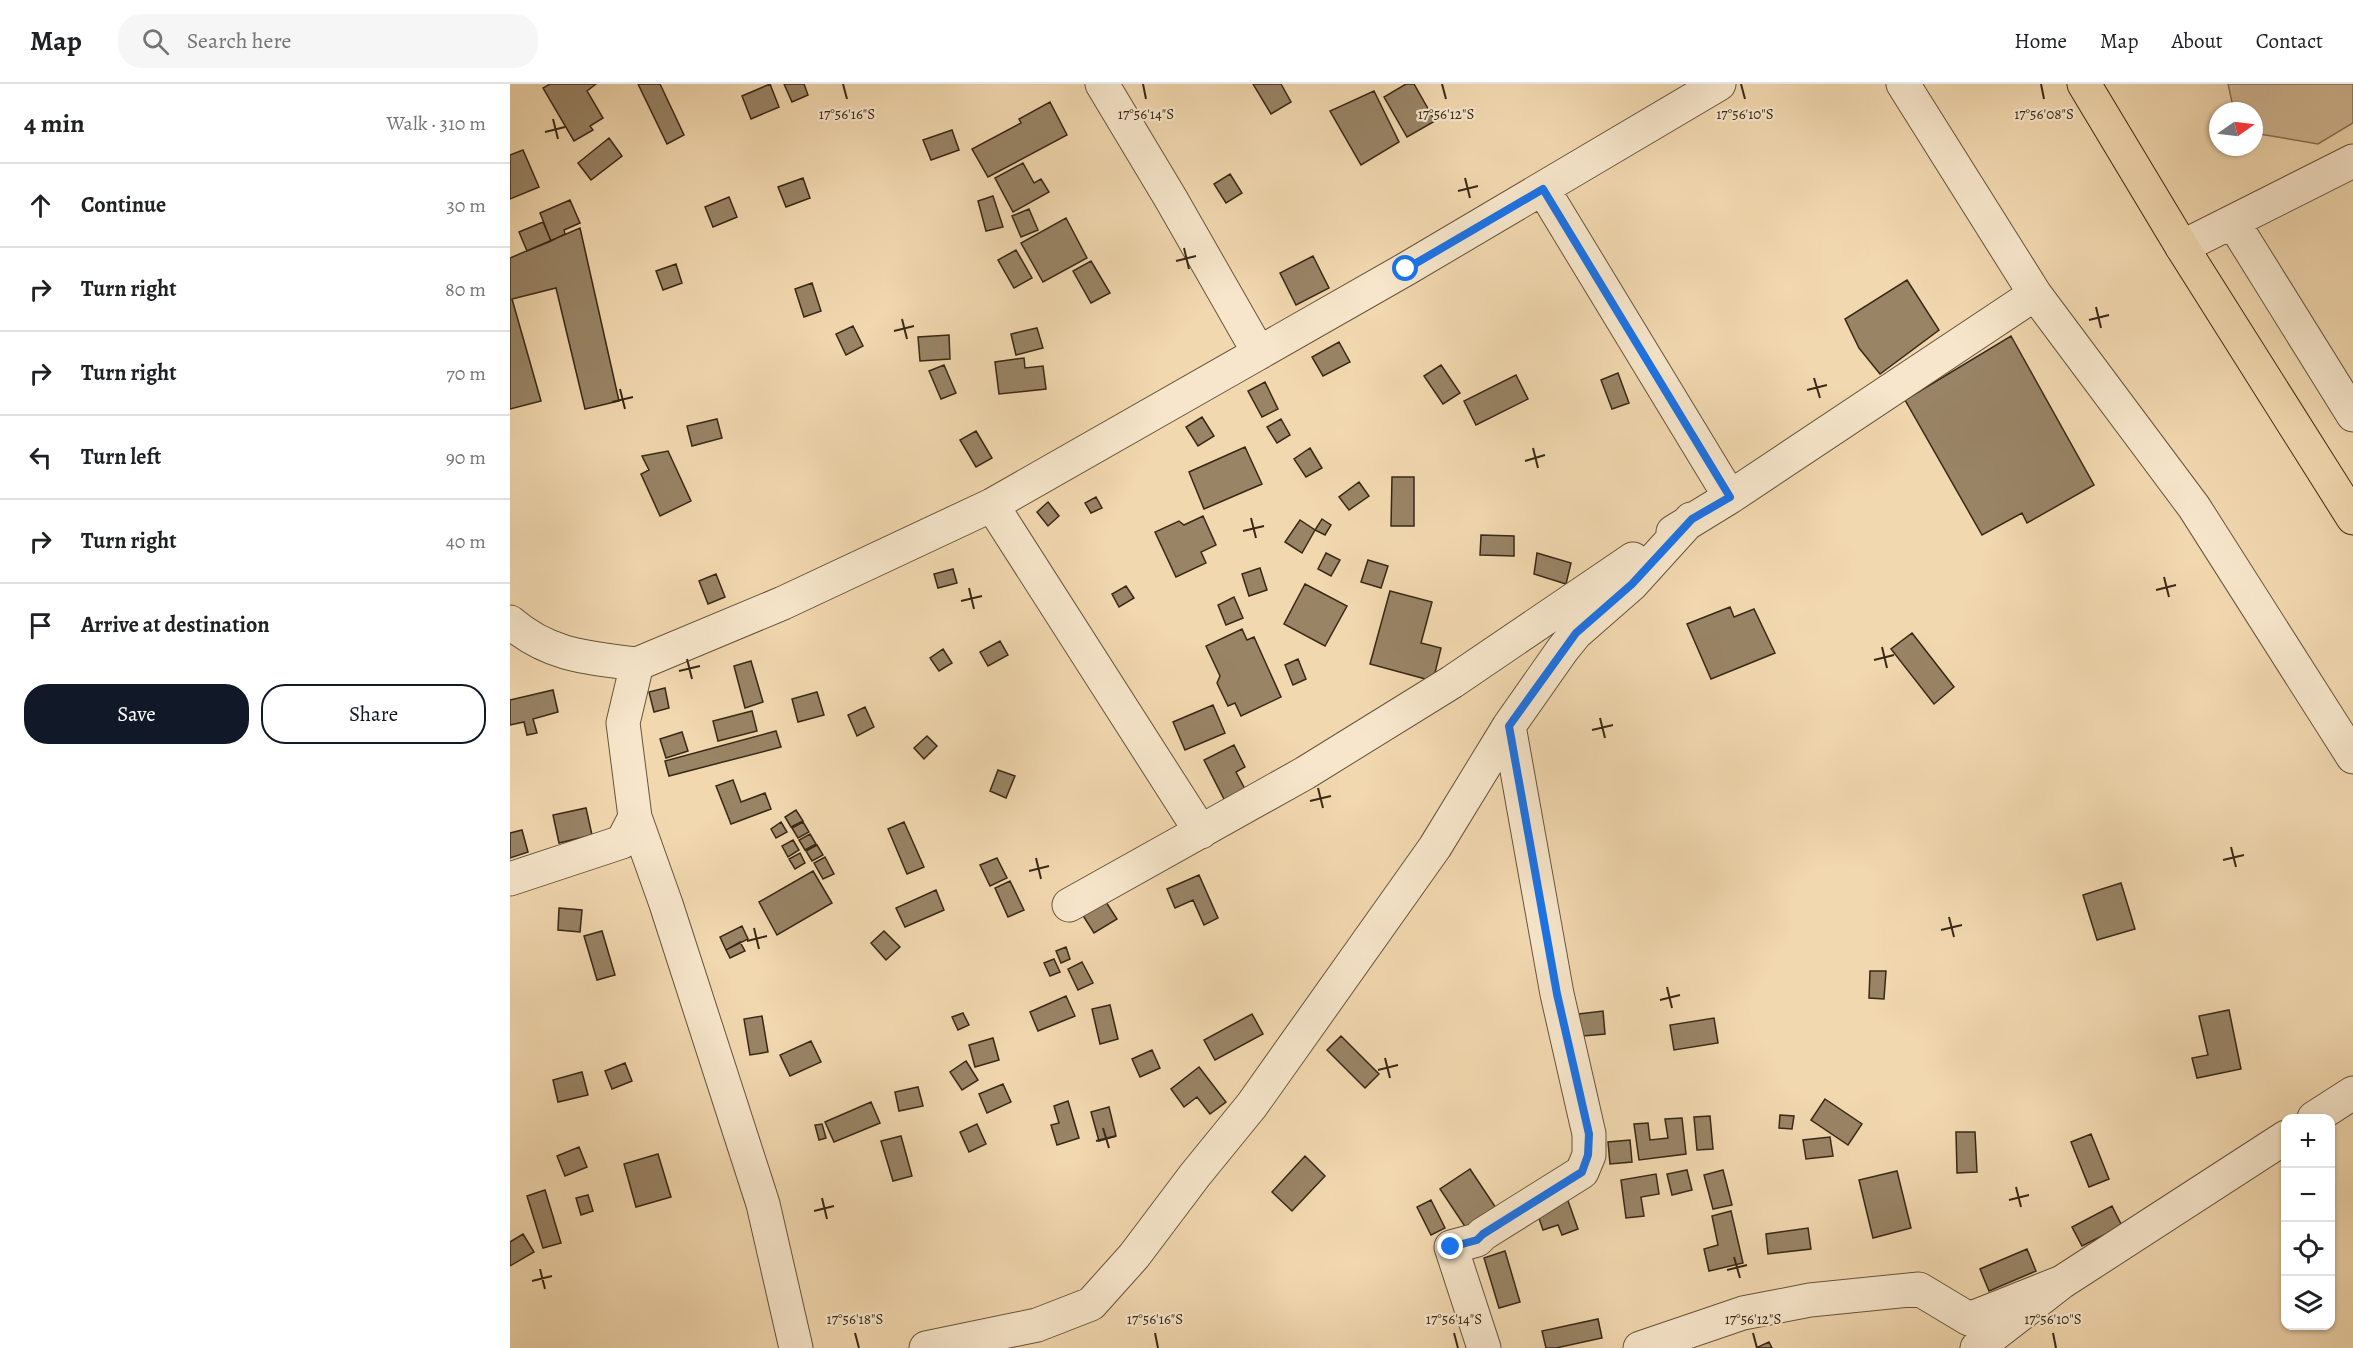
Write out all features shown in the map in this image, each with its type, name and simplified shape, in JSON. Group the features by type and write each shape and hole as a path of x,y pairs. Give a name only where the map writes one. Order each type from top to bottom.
{"highway":[{"path":"2084,84 2182,247 2353,518"}],"street":[{"path":"1102,84 1172,199 1259,353"},
{"path":"510,622 527,637 573,656 638,664 783,603 992,505 1543,189 1719,84"},
{"path":"1903,84 2035,294 2194,507 2353,757"},
{"path":"2182,247 2353,161"},
{"path":"1543,189 1730,497"},
{"path":"2233,222 2353,415"},
{"path":"1069,905 1305,773 1452,682 1692,519 1730,497 2035,294"},
{"path":"992,505 1201,832"},
{"path":"927,1348 1037,1325 1091,1304 1134,1256 1195,1175 1252,1105 1435,847 1509,726 1576,633 1632,584 1692,519"},
{"path":"638,664 622,723 635,818 666,904 763,1204 796,1348"},
{"path":"1484,1348 1451,1247 1477,1240 1582,1172 1588,1155 1589,1134 1557,994 1509,726"},
{"path":"510,879 622,842 635,818"},
{"path":"2322,1114 2353,1093"},
{"path":"1977,1348 2062,1282 2281,1140"},
{"path":"1640,1348 1743,1313 1810,1300 1919,1289 1970,1319 2062,1282"}],"shaded area":[{"path":"2228,84 2353,84 2353,123 2318,144 2263,135 2263,102 2232,102"}],"building":[{"path":"550,84 596,84 587,91 603,118 590,126 593,130 574,141 543,88"},
{"path":"638,84 660,84 684,135 667,144"},
{"path":"770,84 779,107 751,119 742,96"},
{"path":"784,84 804,84 808,95 792,102"},
{"path":"1253,84 1281,84 1291,102 1271,114"},
{"path":"1406,84 1414,84 1435,121 1407,137 1384,97"},
{"path":"1374,91 1399,142 1361,165 1330,111"},
{"path":"1050,102 1067,135 988,177 972,149 1021,123 1019,119"},
{"path":"952,130 959,150 931,160 923,140"},
{"path":"609,138 622,156 591,180 578,163"},
{"path":"523,150 539,187 510,199 510,155"},
{"path":"1023,163 1034,183 1041,179 1049,192 1013,212 995,178"},
{"path":"1230,174 1242,193 1226,203 1214,184"},
{"path":"803,178 810,198 786,207 778,187"},
{"path":"993,196 1003,227 986,231 978,201"},
{"path":"729,197 737,217 713,227 705,207"},
{"path":"570,200 580,223 564,230 565,234 551,241 540,213"},
{"path":"1029,209 1038,230 1021,237 1012,216"},
{"path":"1066,218 1087,258 1043,282 1021,243"},
{"path":"543,222 551,241 527,251 519,232"},
{"path":"580,228 619,401 585,409 556,288 512,299 541,401 510,409 510,258"},
{"path":"1016,250 1032,278 1014,288 998,260"},
{"path":"1313,256 1329,288 1296,305 1280,273"},
{"path":"1091,261 1110,293 1091,303 1073,271"},
{"path":"676,264 682,283 663,290 656,271"},
{"path":"1907,280 1939,330 1880,374 1859,348 1845,319"},
{"path":"812,283 821,311 804,317 795,289"},
{"path":"853,326 863,346 846,355 836,334"},
{"path":"1037,328 1043,348 1016,355 1011,334"},
{"path":"949,335 950,359 920,361 918,337"},
{"path":"2011,336 2094,485 2027,523 2022,513 1982,535 1905,400"},
{"path":"1339,342 1350,362 1323,376 1312,357"},
{"path":"1024,358 1025,368 1043,366 1046,389 999,394 995,362"},
{"path":"944,365 956,393 941,399 929,371"},
{"path":"1441,365 1460,393 1443,404 1424,376"},
{"path":"1618,373 1629,403 1612,409 1601,380"},
{"path":"1516,375 1528,399 1476,425 1464,401"},
{"path":"1265,382 1278,409 1262,417 1248,391"},
{"path":"1202,417 1214,436 1198,446 1186,427"},
{"path":"717,419 722,438 692,446 687,426"},
{"path":"1281,419 1290,435 1277,443 1267,427"},
{"path":"976,431 992,458 976,467 960,440"},
{"path":"1245,447 1262,484 1204,509 1189,472"},
{"path":"1310,448 1322,468 1306,477 1294,459"},
{"path":"668,451 691,501 660,516 641,474 649,470 642,456"},
{"path":"1392,477 1414,477 1414,526 1391,526"},
{"path":"1359,482 1369,496 1349,510 1339,497"},
{"path":"1096,497 1102,508 1091,513 1085,503"},
{"path":"1048,502 1059,516 1048,526 1037,512"},
{"path":"1203,516 1216,545 1201,552 1206,563 1176,577 1155,532 1179,521 1184,525"},
{"path":"1322,519 1331,525 1325,535 1315,530"},
{"path":"1300,520 1315,530 1302,553 1285,542"},
{"path":"1481,535 1514,536 1514,556 1480,555"},
{"path":"1326,553 1340,560 1331,576 1318,569"},
{"path":"1537,553 1571,563 1566,584 1534,574"},
{"path":"1368,560 1388,566 1381,588 1361,582"},
{"path":"1260,568 1267,590 1249,596 1242,574"},
{"path":"953,569 957,583 938,588 934,574"},
{"path":"716,574 725,597 708,604 699,581"},
{"path":"1305,584 1347,606 1325,646 1284,624"},
{"path":"1126,586 1134,598 1119,607 1112,594"},
{"path":"1390,591 1432,602 1421,643 1441,648 1433,681 1370,664"},
{"path":"1234,597 1243,618 1226,625 1218,605"},
{"path":"1730,607 1734,617 1754,609 1775,653 1711,679 1687,624"},
{"path":"1242,629 1247,640 1254,637 1281,697 1241,716 1235,703 1228,706 1217,683 1220,676 1206,646"},
{"path":"1912,633 1954,687 1934,704 1891,649"},
{"path":"1000,641 1008,655 988,666 980,652"},
{"path":"943,649 952,663 939,671 930,658"},
{"path":"1298,659 1306,679 1293,685 1285,665"},
{"path":"751,661 763,702 745,708 734,666"},
{"path":"665,688 669,708 654,712 649,692"},
{"path":"553,690 558,712 533,719 537,733 527,735 524,722 510,725 510,700"},
{"path":"817,692 824,715 798,722 792,699"},
{"path":"1213,705 1225,733 1185,750 1173,722"},
{"path":"865,707 874,727 857,736 848,715"},
{"path":"752,711 757,731 718,741 713,721"},
{"path":"776,731 781,747 669,776 665,761"},
{"path":"682,732 688,751 666,758 660,739"},
{"path":"927,736 937,746 924,759 914,748"},
{"path":"1234,745 1245,767 1236,772 1247,793 1226,803 1204,760"},
{"path":"998,770 1015,776 1006,798 990,791"},
{"path":"733,780 741,802 765,793 771,809 731,824 716,786"},
{"path":"586,808 592,835 559,843 553,815"},
{"path":"796,810 803,821 791,827 785,817"},
{"path":"781,822 787,832 776,838 771,829"},
{"path":"803,822 809,832 798,838 792,828"},
{"path":"904,822 924,867 907,874 888,829"},
{"path":"522,830 528,852 510,858 510,833"},
{"path":"810,834 816,844 805,850 799,840"},
{"path":"793,840 799,850 788,857 782,846"},
{"path":"817,845 823,855 812,861 806,851"},
{"path":"800,853 805,863 795,869 789,859"},
{"path":"825,857 834,874 823,879 814,863"},
{"path":"997,858 1007,878 990,886 980,865"},
{"path":"813,871 832,903 777,935 759,902"},
{"path":"1199,875 1218,918 1204,925 1193,900 1175,908 1167,889"},
{"path":"1010,881 1024,910 1008,917 995,888"},
{"path":"2121,883 2135,929 2097,940 2083,895"},
{"path":"936,890 944,910 905,927 896,908"},
{"path":"1104,899 1117,919 1094,933 1082,914"},
{"path":"559,908 582,910 580,932 558,930"},
{"path":"742,926 748,939 726,950 720,937"},
{"path":"602,931 615,975 597,980 584,936"},
{"path":"884,931 900,947 886,960 871,943"},
{"path":"740,942 745,951 730,958 726,950"},
{"path":"1066,947 1070,959 1061,963 1056,951"},
{"path":"1054,959 1060,972 1050,976 1044,963"},
{"path":"1082,962 1093,983 1078,990 1068,969"},
{"path":"1870,971 1886,971 1884,999 1869,998"},
{"path":"1066,996 1075,1016 1038,1031 1030,1012"},
{"path":"1110,1005 1118,1039 1100,1044 1092,1009"},
{"path":"2229,1010 2241,1069 2197,1078 2192,1058 2208,1055 2199,1016"},
{"path":"1603,1011 1605,1034 1572,1037 1570,1015"},
{"path":"963,1013 969,1025 958,1030 952,1017"},
{"path":"1252,1014 1263,1034 1215,1060 1204,1040"},
{"path":"762,1016 768,1052 750,1055 744,1019"},
{"path":"1714,1018 1718,1043 1674,1050 1670,1025"},
{"path":"1341,1036 1379,1074 1365,1088 1327,1050"},
{"path":"993,1038 999,1060 975,1067 969,1045"},
{"path":"811,1041 821,1062 790,1076 780,1055"},
{"path":"1152,1050 1160,1068 1140,1077 1132,1059"},
{"path":"966,1061 978,1080 962,1090 950,1072"},
{"path":"625,1063 632,1081 612,1089 605,1071"},
{"path":"1199,1067 1226,1102 1210,1114 1197,1097 1184,1107 1171,1089"},
{"path":"582,1072 588,1095 558,1102 553,1080"},
{"path":"1003,1084 1011,1102 987,1113 979,1094"},
{"path":"918,1087 923,1106 899,1111 895,1092"},
{"path":"1825,1099 1862,1124 1848,1145 1811,1120"},
{"path":"1068,1101 1079,1138 1057,1145 1051,1125 1059,1123 1054,1106"},
{"path":"871,1102 880,1123 834,1142 825,1122"},
{"path":"1109,1107 1116,1136 1099,1141 1091,1112"},
{"path":"1780,1115 1794,1116 1792,1129 1779,1128"},
{"path":"1710,1116 1713,1149 1697,1150 1694,1117"},
{"path":"1682,1118 1686,1154 1639,1160 1634,1124 1648,1123 1650,1140 1668,1138 1665,1119"},
{"path":"822,1124 826,1138 819,1140 815,1125"},
{"path":"977,1124 986,1144 969,1152 960,1132"},
{"path":"1956,1132 1975,1132 1977,1172 1957,1173"},
{"path":"2091,1134 2109,1179 2089,1187 2071,1142"},
{"path":"901,1136 912,1176 893,1181 881,1141"},
{"path":"1830,1137 1833,1156 1806,1159 1803,1140"},
{"path":"1630,1140 1632,1162 1610,1164 1608,1142"},
{"path":"579,1147 587,1167 565,1176 557,1156"},
{"path":"658,1154 671,1197 636,1207 624,1164"},
{"path":"1305,1156 1325,1176 1292,1211 1272,1192"},
{"path":"1470,1169 1496,1208 1466,1228 1440,1189"},
{"path":"1687,1170 1692,1190 1672,1195 1667,1174"},
{"path":"1723,1170 1732,1205 1713,1209 1704,1175"},
{"path":"1897,1171 1911,1228 1873,1238 1859,1180"},
{"path":"1656,1174 1659,1194 1641,1197 1644,1216 1626,1218 1621,1180"},
{"path":"545,1190 561,1243 543,1248 527,1196"},
{"path":"588,1195 593,1211 581,1215 576,1198"},
{"path":"1567,1198 1578,1229 1562,1235 1558,1225 1543,1230 1536,1210"},
{"path":"1431,1200 1445,1228 1431,1235 1417,1207"},
{"path":"2112,1206 2122,1226 2082,1246 2072,1227"},
{"path":"1731,1211 1743,1263 1709,1271 1704,1249 1718,1245 1712,1216"},
{"path":"1808,1228 1811,1249 1768,1254 1766,1234"},
{"path":"523,1234 534,1252 510,1266 510,1242"},
{"path":"2027,1249 2036,1271 1989,1291 1980,1269"},
{"path":"1505,1251 1520,1302 1499,1308 1484,1258"},
{"path":"1598,1319 1602,1338 1546,1348 1542,1331"},
{"path":"1769,1342 1772,1348 1756,1348"}],"route":[{"path":"1406,269 1543,189 1730,497 1692,519 1632,584 1576,633 1509,726 1557,994 1589,1134 1588,1155 1582,1172 1477,1240 1451,1247"}]}
